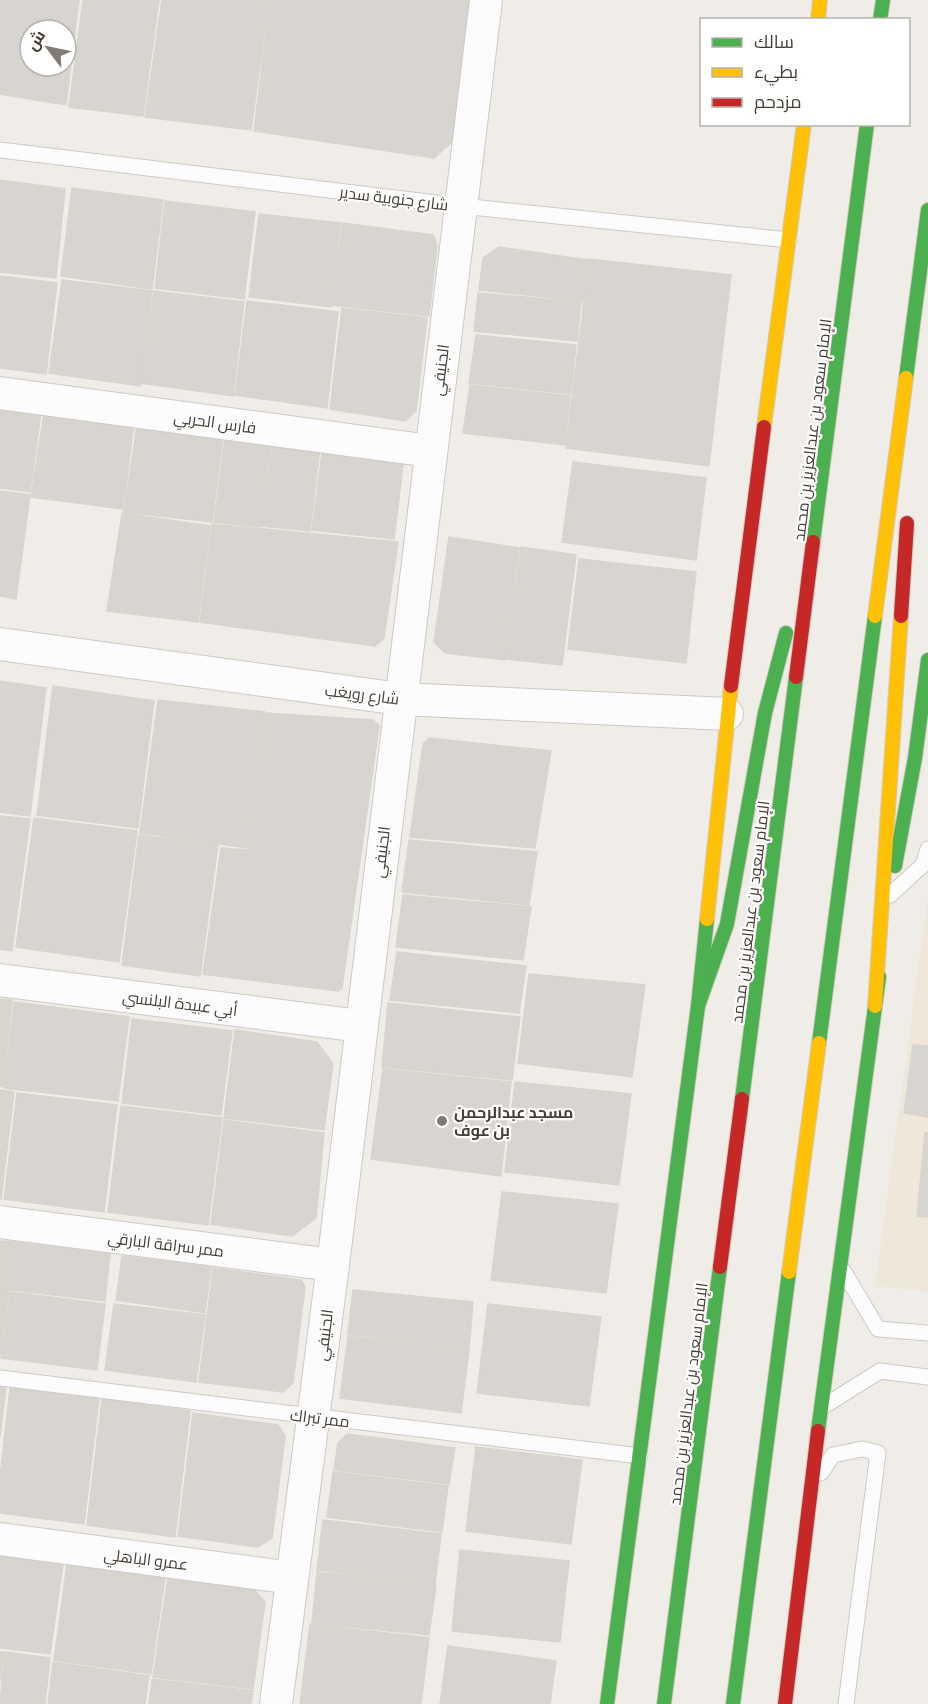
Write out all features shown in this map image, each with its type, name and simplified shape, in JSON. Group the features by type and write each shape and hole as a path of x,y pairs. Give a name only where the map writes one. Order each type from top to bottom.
{"main road":[{"path":"818,18 820,0"},
{"path":"880,18 883,0"},
{"path":"607,1704 698,1006 726,714 804,126"},
{"name":"الإمام سعود بن عبدالعزيز بن محمد","path":"664,1704 820,506 867,126"},
{"path":"732,1704 908,380 928,210"},
{"path":"907,473 908,380"},
{"path":"698,1006 727,924 765,713 820,506"},
{"path":"875,1006 891,743 907,555 907,508"},
{"path":"785,1704 821,1408 890,895 915,758 928,660"}],"street":[{"name":"الجنيفي","path":"276,1704 333,1265 399,699 486,0"},
{"name":"فارس الحربي","path":"0,393 430,451"},
{"name":"شارع رويغب","path":"0,644 399,699 726,714"},
{"name":"أبي عبيدة البلنسي","path":"0,980 360,1026"},
{"name":"ممر سراقة البارقي","path":"0,1222 333,1265"},
{"name":"عمرو الباهلي","path":"0,1539 292,1578"}],"lane":[{"name":"شارع جنوبية سدير","path":"0,150 461,206 789,240"},
{"path":"890,895 924,865 928,849"},
{"path":"840,1266 878,1329 928,1333"},
{"path":"821,1408 880,1371 928,1377"},
{"name":"ممر تبراك","path":"0,1378 640,1456"},
{"path":"813,1486 833,1455 862,1449 878,1453 846,1704"}],"shaded area":[{"path":"928,898 928,1292 875,1286"}],"building":[{"path":"0,0 79,0 77,18 18,18 18,78 69,78 66,105 0,94"},
{"path":"83,0 159,0 143,116 69,107 73,78 78,78 78,38"},
{"path":"162,0 269,0 251,130 145,117"},
{"path":"270,0 470,0 452,142 434,158 254,131"},
{"path":"0,180 65,189 56,278 0,272"},
{"path":"72,188 163,200 152,289 61,276"},
{"path":"165,201 255,212 244,299 155,288"},
{"path":"259,214 340,223 331,307 249,297"},
{"path":"342,223 433,235 437,245 429,316 332,305"},
{"path":"499,247 588,260 583,301 479,290 483,258"},
{"path":"589,259 731,275 709,466 566,448"},
{"path":"0,276 57,283 46,374 0,368"},
{"path":"62,280 152,291 140,386 49,373"},
{"path":"154,291 244,302 233,396 141,383"},
{"path":"478,293 581,302 577,341 474,331"},
{"path":"247,301 338,312 327,408 235,395"},
{"path":"342,308 427,318 416,411 405,421 330,409"},
{"path":"476,335 576,345 571,394 469,383"},
{"path":"470,385 570,396 565,445 463,433"},
{"path":"0,408 41,413 30,492 0,488"},
{"path":"44,413 134,423 123,509 31,497"},
{"path":"137,425 223,437 212,522 124,512"},
{"path":"225,438 271,443 261,527 214,522"},
{"path":"273,442 320,447 310,531 262,526"},
{"path":"323,446 404,457 394,539 312,530"},
{"path":"573,462 706,478 696,560 562,542"},
{"path":"0,491 30,495 16,599 0,596"},
{"path":"122,513 210,526 198,622 107,611"},
{"path":"212,524 398,542 384,638 375,646 200,622"},
{"path":"449,537 519,548 505,660 445,653 434,642"},
{"path":"521,547 576,555 562,665 506,659"},
{"path":"579,559 696,572 686,663 568,649"},
{"path":"0,681 46,688 30,816 0,812"},
{"path":"53,686 154,701 138,828 37,815"},
{"path":"158,700 265,712 247,848 140,833"},
{"path":"266,713 373,720 379,726 342,988 338,991 203,974 221,848 248,850"},
{"path":"429,738 551,751 535,848 410,837 423,744"},
{"path":"0,816 30,819 12,951 0,949"},
{"path":"34,818 137,831 119,962 16,947"},
{"path":"139,835 218,845 200,976 122,965"},
{"path":"409,840 537,852 529,905 402,892"},
{"path":"403,895 531,907 523,960 396,947"},
{"path":"397,952 526,966 519,1013 390,1000"},
{"path":"529,974 645,985 632,1077 518,1063"},
{"path":"0,999 12,1000 3,1087 0,1086"},
{"path":"14,1002 129,1017 118,1101 4,1088"},
{"path":"388,1003 520,1017 512,1080 382,1067"},
{"path":"132,1019 232,1031 221,1115 122,1103"},
{"path":"235,1030 317,1042 333,1064 324,1130 224,1118"},
{"path":"913,1045 928,1046 928,1117 904,1113"},
{"name":"مسجد عبدالرحمن بن عوف","path":"383,1069 511,1082 501,1176 371,1159"},
{"path":"515,1082 631,1094 619,1185 505,1172"},
{"path":"0,1090 14,1092 1,1199 0,1199"},
{"path":"17,1093 117,1105 104,1212 4,1199"},
{"path":"121,1106 222,1118 208,1225 108,1212"},
{"path":"224,1120 324,1133 316,1218 292,1236 211,1224"},
{"path":"925,1133 928,1133 928,1217 917,1216"},
{"path":"502,1192 618,1204 606,1293 491,1280"},
{"path":"0,1241 15,1242 0,1355"},
{"path":"16,1242 110,1254 105,1301 10,1290"},
{"path":"122,1256 211,1267 205,1313 116,1300"},
{"path":"213,1268 301,1280 305,1287 293,1383 283,1392 199,1382"},
{"path":"353,1290 473,1302 469,1349 348,1334"},
{"path":"10,1292 105,1304 97,1370 1,1358"},
{"path":"114,1304 205,1315 196,1382 105,1370"},
{"path":"488,1304 601,1317 589,1406 477,1393"},
{"path":"348,1336 469,1350 461,1413 340,1398"},
{"path":"0,1386 6,1387 0,1437"},
{"path":"10,1388 99,1398 84,1524 0,1513 0,1477"},
{"path":"102,1399 190,1411 175,1537 87,1525"},
{"path":"193,1413 278,1425 285,1436 272,1538 258,1547 178,1536"},
{"path":"347,1434 455,1448 449,1484 334,1470 338,1443"},
{"path":"476,1447 582,1460 571,1544 466,1531"},
{"path":"333,1472 448,1486 442,1532 327,1517"},
{"path":"323,1520 441,1534 435,1585 317,1570"},
{"path":"460,1550 569,1561 560,1642 452,1631"},
{"path":"0,1556 63,1564 50,1654 0,1648"},
{"path":"67,1564 165,1577 151,1674 54,1660"},
{"path":"317,1572 436,1586 429,1635 312,1623"},
{"path":"168,1577 252,1587 265,1602 253,1689 153,1677"},
{"path":"310,1624 429,1638 421,1704 300,1704"},
{"path":"448,1646 556,1661 550,1704 440,1704"},
{"path":"0,1652 4,1652 0,1681"},
{"path":"5,1652 50,1658 45,1704 0,1704"},
{"path":"53,1662 149,1676 145,1704 48,1704"},
{"path":"152,1679 253,1691 251,1704 149,1704"}],"traffic: fast":[{"path":"880,18 883,0"},
{"path":"813,542 867,126"},
{"path":"906,378 928,210"},
{"path":"819,1043 875,616"},
{"path":"698,1006 727,924 765,713 786,633"},
{"path":"895,866 915,758 928,660"},
{"path":"742,1099 796,677"},
{"path":"607,1704 698,1006 707,919"},
{"path":"818,1431 879,977"},
{"path":"664,1704 720,1267"},
{"path":"733,1704 789,1272"}],"traffic: slow":[{"path":"818,18 820,0"},
{"path":"764,427 804,126"},
{"path":"875,616 906,378"},
{"path":"875,1006 901,616"},
{"path":"707,919 731,686"},
{"path":"789,1272 819,1043"}],"traffic: jam":[{"path":"731,686 764,427"},
{"path":"901,616 907,523"},
{"path":"796,677 813,542"},
{"path":"720,1267 742,1099"},
{"path":"785,1704 818,1431"}],"place":[{"name":"مسجد عبدالرحمن بن عوف","path":"442,1121"}]}
